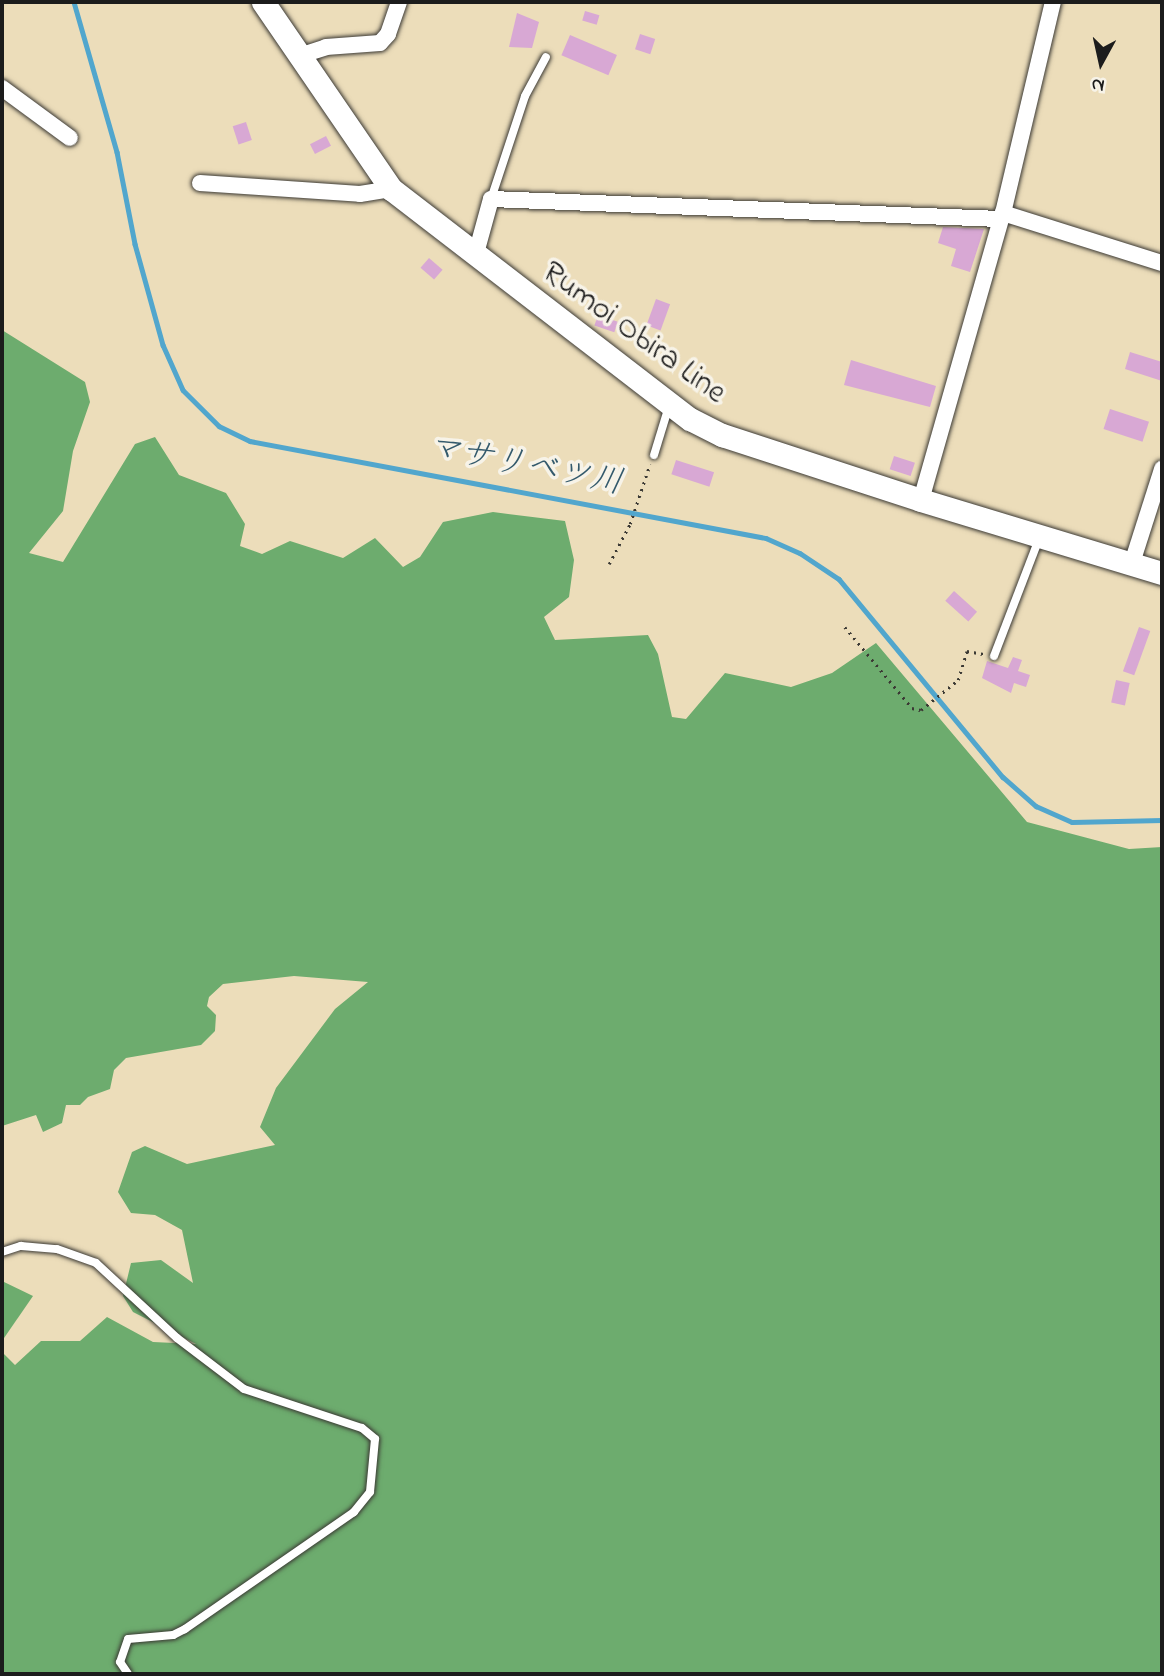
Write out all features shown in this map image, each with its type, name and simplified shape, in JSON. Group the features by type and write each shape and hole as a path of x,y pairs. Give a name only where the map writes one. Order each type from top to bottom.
{"main road":[{"name":"Rumoi Obira Line","path":"263,2 302,55 391,189 475,257 669,403 722,435 921,500 1162,573"}],"street":[{"path":"302,55 326,47 380,43 388,34 399,2"},
{"path":"921,500 1002,216 1053,2"},
{"path":"2,88 70,138"},
{"path":"200,183 360,194 391,189"},
{"path":"475,257 491,199 1002,216 1162,263"},
{"path":"1132,563 1162,469"}],"lane":[{"path":"491,199 525,96 546,57"},
{"path":"654,454 669,403"},
{"path":"994,656 1040,536"},
{"path":"2,1252 21,1246 57,1249 96,1263 177,1338 244,1389 362,1428 375,1439 370,1492 354,1512 173,1636 128,1639 120,1662 128,1674"}],"path":[{"path":"609,564 630,524 654,454"},
{"path":"845,627 912,708 928,705 958,680 967,651 994,656"}],"green space":[{"path":"2,330 85,382 90,402 73,451 63,511 29,553 63,562 135,444 155,437 179,475 226,493 245,524 240,546 262,554 290,541 343,558 375,538 403,567 420,557 443,522 493,512 565,521 574,560 569,597 544,617 555,640 648,635 658,654 672,717 686,719 725,673 791,687 832,673 876,643 1027,822 1129,849 1162,847 1162,1674 2,1674 2,1352 15,1365 41,1341 80,1341 107,1317 153,1342 196,1344 133,1312 123,1296 131,1263 161,1260 193,1283 182,1230 155,1215 131,1213 118,1192 132,1152 145,1146 187,1164 275,1145 260,1127 276,1088 335,1009 368,982 294,976 223,984 209,997 207,1006 216,1015 215,1031 201,1045 126,1058 114,1070 110,1089 88,1097 80,1105 66,1105 62,1123 43,1132 36,1115 2,1126"},
{"path":"2,1281 33,1296 2,1341"}],"building":[{"path":"585,11 599,15 597,25 582,21"},
{"path":"517,13 539,22 532,48 509,47"},
{"path":"640,34 655,39 650,54 635,49"},
{"path":"570,35 617,55 608,75 561,55"},
{"path":"246,122 252,140 239,144 233,126"},
{"path":"326,136 331,146 315,154 310,144"},
{"path":"943,227 984,229 970,272 951,266 956,249 938,243"},
{"path":"429,258 443,270 434,280 420,268"},
{"path":"656,299 670,304 661,330 646,325"},
{"path":"598,315 618,322 614,332 594,325"},
{"path":"1130,352 1162,362 1162,381 1125,369"},
{"path":"851,360 936,386 930,407 844,385"},
{"path":"1110,409 1149,422 1143,442 1104,429"},
{"path":"894,456 915,463 911,476 890,469"},
{"path":"676,460 714,472 709,487 671,474"},
{"path":"954,591 977,612 968,621 945,601"},
{"path":"1139,627 1150,631 1134,675 1123,671"},
{"path":"1013,657 1022,660 1018,671 1030,675 1026,687 1014,683 1011,693 982,678 987,661 1008,668"},
{"path":"1116,680 1130,683 1125,705 1111,702"}],"waterway":[{"name":"マサリベツ川","path":"74,2 117,152 135,244 163,345 183,390 219,426 250,441 766,538 800,553 839,579 1003,777 1036,806 1072,822 1162,820"}]}
